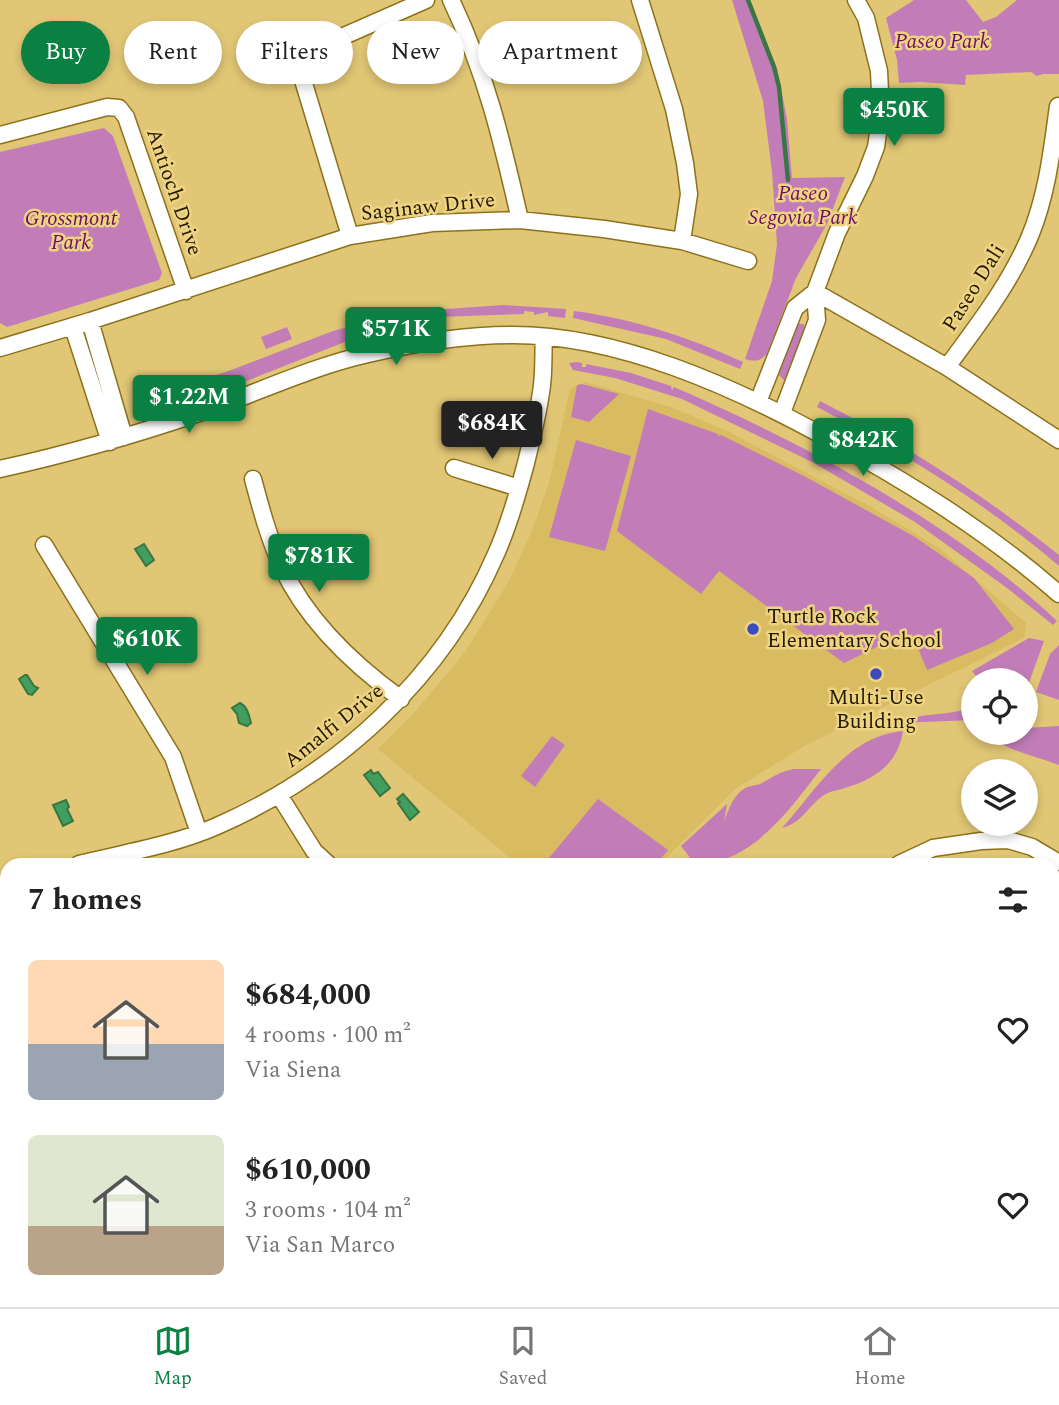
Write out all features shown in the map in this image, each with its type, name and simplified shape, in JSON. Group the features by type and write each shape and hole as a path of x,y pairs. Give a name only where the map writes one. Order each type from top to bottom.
{"street":[{"path":"350,236 296,57 426,0"},
{"path":"451,0 471,43 491,98 520,220"},
{"path":"640,0 674,109 685,163 689,194 682,241"},
{"path":"782,413 817,320 815,292 837,233 876,147 881,113 879,71 866,18 856,0"},
{"name":"Paseo Dali","path":"947,367 999,295 1030,236 1050,169 1058,106"},
{"name":"Antioch Drive","path":"0,135 107,107 119,108 126,117 186,290"},
{"name":"Saginaw Drive","path":"0,348 73,327 350,236 432,223 520,220 682,241 748,261"},
{"path":"815,292 947,367 1059,440"},
{"path":"758,401 795,308 815,292"},
{"path":"90,321 117,439"},
{"path":"73,327 117,439"},
{"path":"0,469 117,439 366,355 441,339 512,335 544,337 599,345 648,358 758,401 890,472 961,517 1059,594"},
{"name":"Amalfi Drive","path":"102,858 199,833 279,795 344,750 401,699 464,617 497,554 532,438 542,385 544,337"},
{"path":"454,468 519,488"},
{"path":"253,480 282,566 299,598 328,634 377,681 401,699"},
{"path":"44,545 173,757 199,833"},
{"path":"279,795 314,851 322,858"},
{"path":"912,858 933,848 981,841 1008,841 1032,847 1050,858"}],"shaded area":[{"name":"Turtle Rock Elementary School","path":"585,382 671,407 729,432 871,507 939,548 1026,623 1024,638 806,745 735,789 666,858 511,858 378,749 414,713 465,652 509,581 531,533 549,483 570,389"},
{"path":"144,544 154,560 146,566 135,549"},
{"path":"25,675 38,688 32,695 28,694 19,679"},
{"path":"240,703 249,715 251,723 247,726 239,723 232,708"},
{"path":"371,770 373,774 378,772 390,788 380,796 364,775"},
{"path":"403,794 419,812 410,820 398,803 400,802 397,799"},
{"path":"66,800 73,821 63,826 53,805"}],"green space":[{"name":"Paseo Segovia Park","path":"732,0 749,0 777,68 787,119 792,178 845,177 827,224 796,278 767,354 755,361 745,359 772,281 777,244 763,101"},
{"name":"Paseo Park","path":"914,0 966,0 983,22 996,17 1017,0 1059,0 1059,74 1037,76 1031,72 966,75 965,85 899,83 897,60 886,18"},
{"name":"Grossmont Park","path":"104,128 113,136 162,273 159,280 7,327 0,323 0,152"},
{"path":"503,305 566,309 565,318 548,316 548,312 534,315 534,312 524,311 524,314 437,317 380,328 209,396 150,415 137,413 141,401 333,331 418,311"},
{"path":"574,311 660,330 743,362 740,369 666,339 573,318"},
{"path":"798,324 803,324 807,330 789,379 784,380 779,375 780,371"},
{"path":"287,327 292,339 266,349 261,337"},
{"path":"569,363 582,363 582,367 586,367 586,364 631,373 671,386 672,390 674,387 776,434 827,461 877,489 973,552 1057,621 1053,625 1007,588 915,522 814,463 682,399 615,378 573,370"},
{"path":"577,385 619,394 589,422 571,417"},
{"path":"820,401 914,453 973,492 1059,555 1059,566 973,500 881,442 817,407"},
{"path":"648,409 721,435 804,476 915,537 974,578 1014,629 992,643 927,670 912,634 898,642 895,638 844,663 719,571 701,594 617,531"},
{"path":"576,440 631,456 605,551 549,537"},
{"path":"1029,638 1044,641 1034,668 977,668"},
{"path":"1059,645 1059,700 1038,693 1050,654"},
{"path":"961,711 961,720 897,723 912,718"},
{"path":"1059,726 1059,765 1005,745 1038,745 1038,727"},
{"path":"903,731 896,753 875,775 824,795 795,822 782,828 821,781 849,754 883,735"},
{"path":"552,736 565,745 535,787 521,776"},
{"path":"793,769 821,769 782,817 751,845 726,858 690,858 681,846 727,804 724,822 735,798 745,788 760,784"},
{"path":"598,799 668,850 661,858 549,858"}],"waterway":[{"path":"748,0 779,87 788,180"}],"place":[{"name":"Turtle Rock Elementary School","path":"753,629"},
{"name":"Multi-Use Building","path":"876,674"}]}
